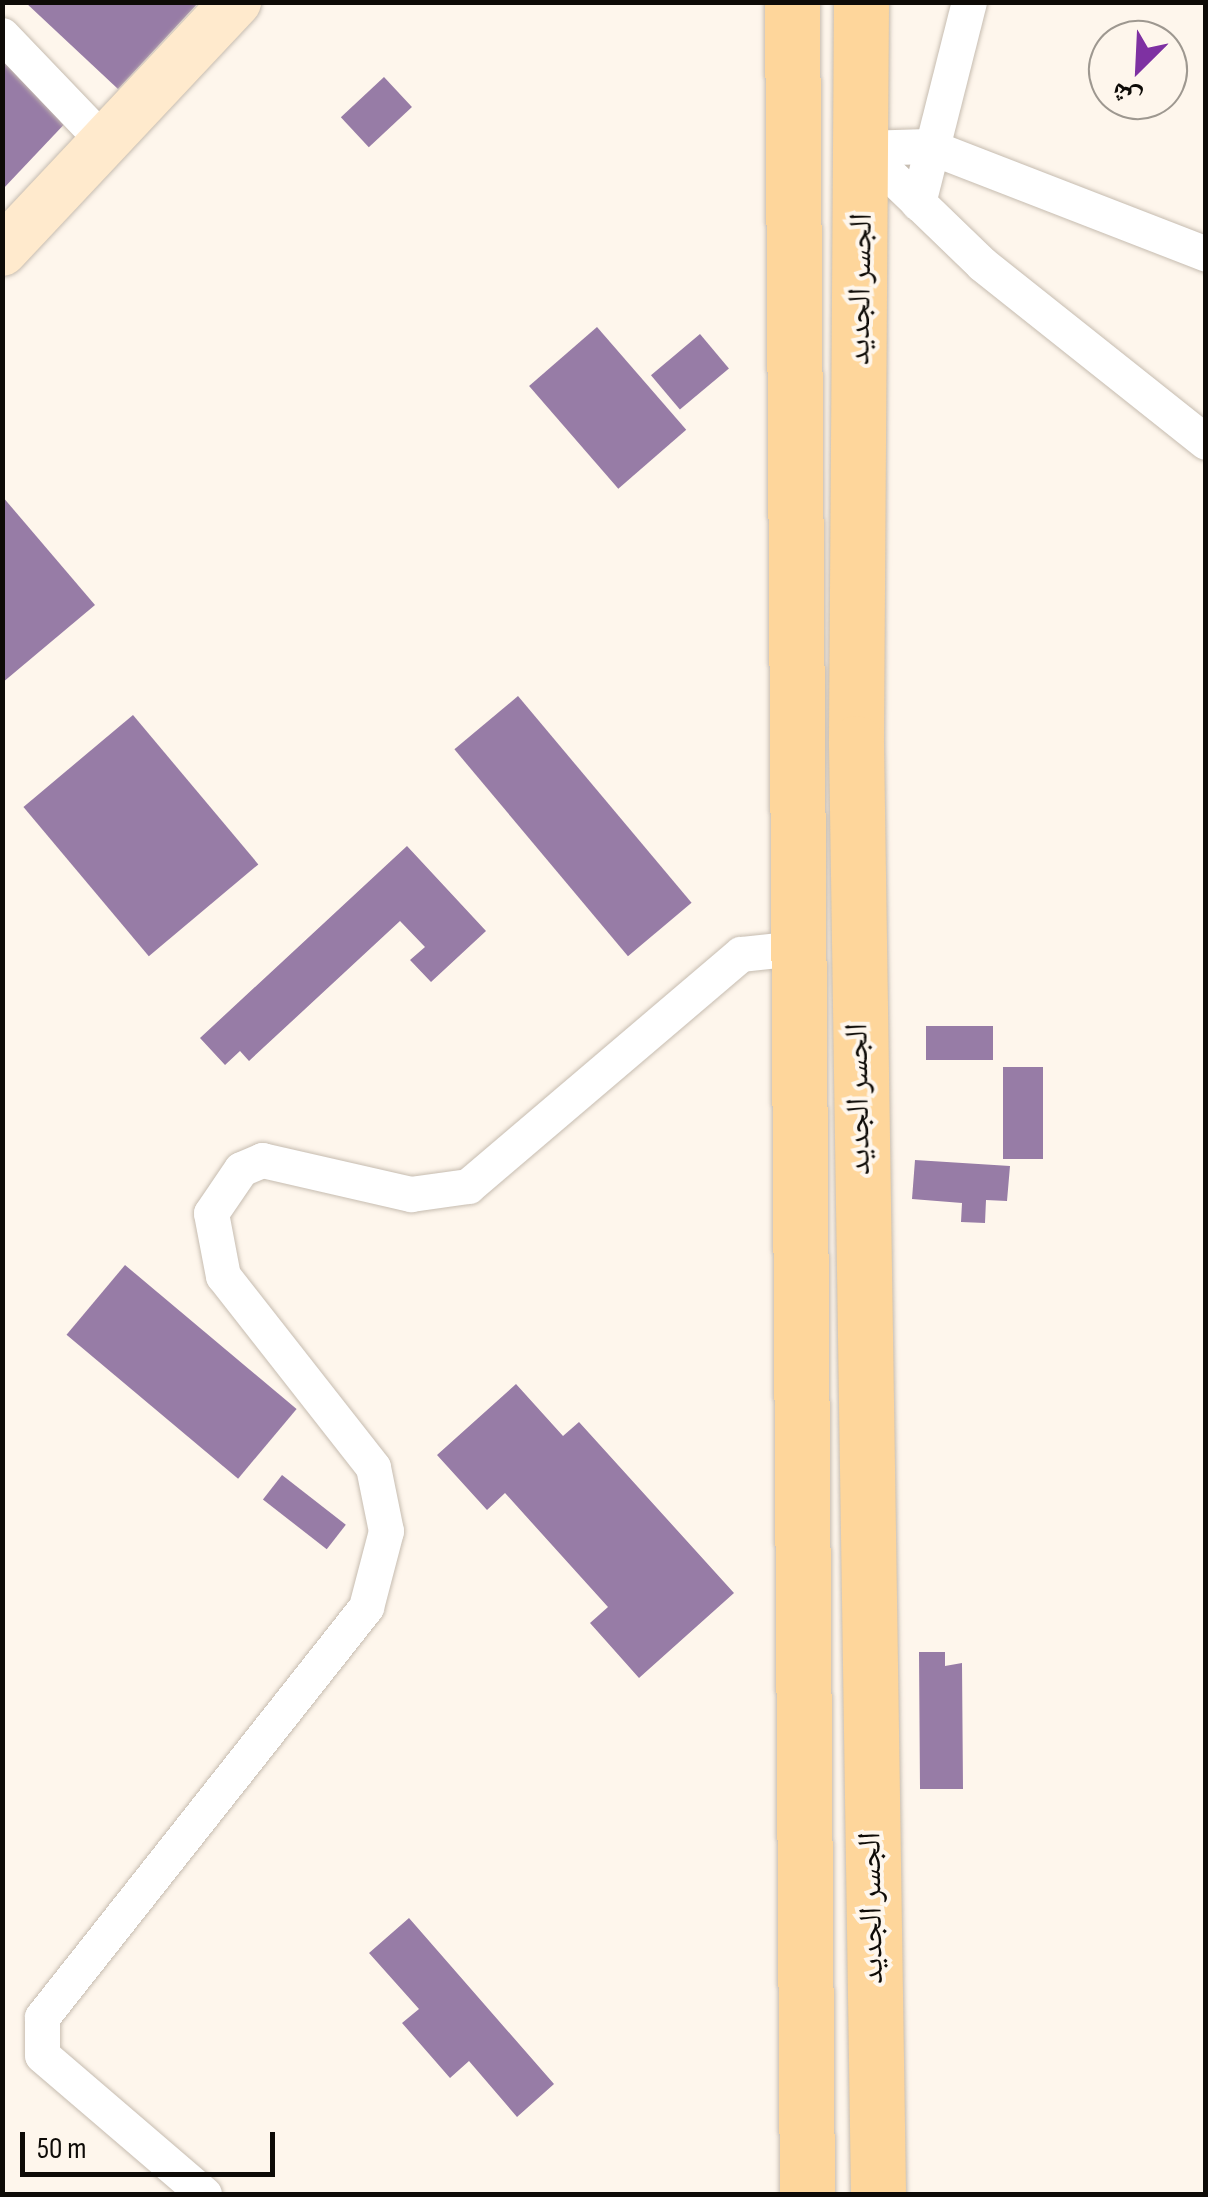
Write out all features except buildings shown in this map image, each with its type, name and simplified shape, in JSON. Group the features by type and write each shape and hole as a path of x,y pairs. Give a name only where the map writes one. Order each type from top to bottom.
{"main road":[{"name":"الجسر الجديد","path":"792,2 807,2194"},
{"name":"الجسر الجديد","path":"861,2 856,743 878,2194"}],"street":[{"path":"2,250 236,2"},
{"path":"918,203 928,146 969,2"},
{"path":"2,34 106,144"},
{"path":"862,148 928,146 1206,254"},
{"path":"862,148 918,203 1206,442"},
{"path":"204,2194 42,2055 42,2017 366,1607 386,1531 373,1467 222,1276 211,1213 241,1169 262,1160 411,1194 468,1186 742,954 798,948"}]}
